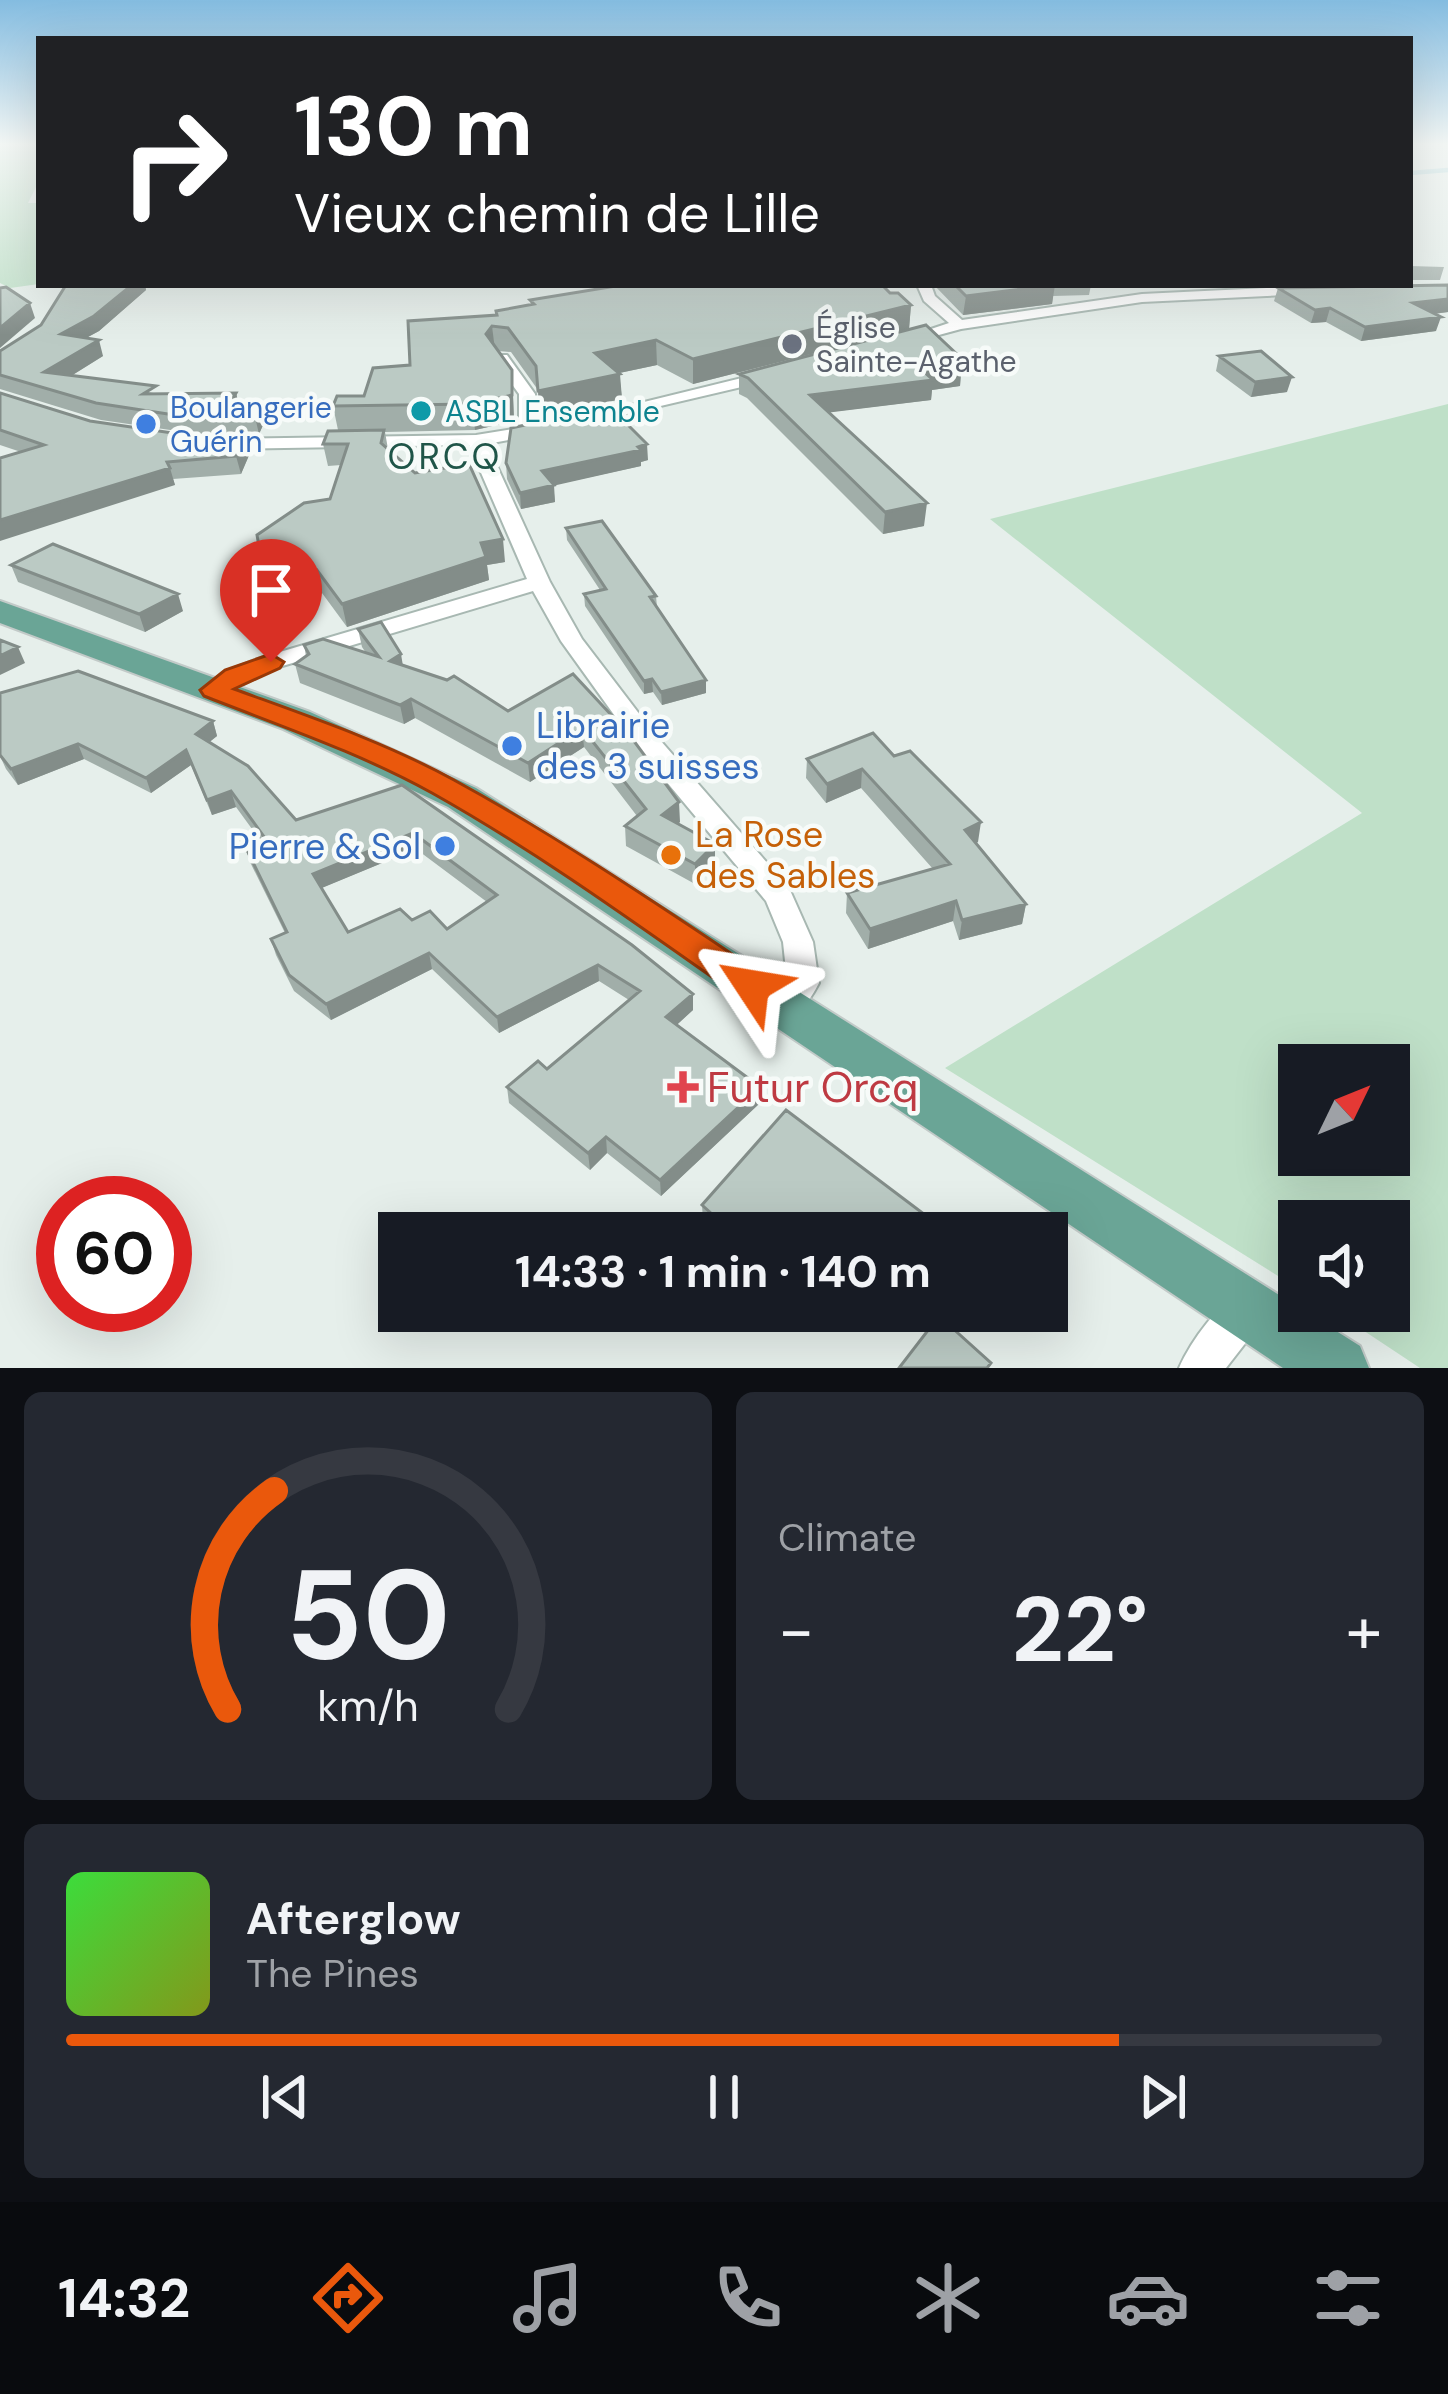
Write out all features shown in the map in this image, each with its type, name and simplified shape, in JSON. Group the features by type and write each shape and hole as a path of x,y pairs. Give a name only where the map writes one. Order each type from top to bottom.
{"main road":[{"path":"0,611 347,741 461,796 574,865 1338,1368"}],"street":[{"path":"925,288 929,298 959,326"},
{"path":"892,346 959,326 1142,298 1322,290"},
{"path":"501,358 526,394 528,432"},
{"path":"574,422 779,374"},
{"path":"199,444 476,440 551,427"},
{"path":"476,440 539,582 572,641 644,738 779,896 798,942 803,982 784,1006"},
{"path":"213,690 271,662 539,582"},
{"path":"1200,1368 1248,1307"}],"green space":[{"path":"0,208 36,208 36,284 10,288 0,283"},
{"path":"1448,404 1448,1368 1420,1368 1366,1332 1410,1332 1410,1200 1278,1200 1278,1276 945,1068 1362,813 990,519"}],"building":[{"path":"1448,285 1448,299 1413,303 1441,317 1365,327 1330,308 1315,310 1278,288 1413,288"},
{"path":"0,288 30,303 0,328"},
{"path":"64,288 128,288 94,316 61,334 99,340 44,372 156,386 143,394 236,393 229,405 260,406 255,417 194,418 96,403 0,375 0,351 41,325"},
{"path":"604,288 885,288 911,305 693,359 656,340 595,353 620,374 538,391 536,366 508,328 492,326 486,334 512,370 512,395 472,404 333,406 337,396 364,396 373,368 410,365 408,321 497,315 496,311 534,304 530,300"},
{"path":"958,288 1029,288 966,296"},
{"path":"926,325 962,359 954,361 962,367 923,371 933,380 810,395 927,503 885,512 739,374"},
{"path":"1261,351 1292,377 1255,382 1219,356"},
{"path":"0,393 90,421 193,436 246,436 236,456 167,462 170,468 0,520 0,458 44,445 0,430"},
{"path":"610,407 647,444 638,447 641,450 542,471 554,485 520,493 506,463 511,428"},
{"path":"384,430 381,443 415,473 469,464 503,539 481,543 486,557 342,604 317,570 281,597 267,592 257,535 304,503 330,499 348,444 323,444 328,431"},
{"path":"602,521 656,596 650,597 706,680 661,692 652,679 644,681 584,594 606,589 566,528"},
{"path":"53,544 178,594 139,614 11,565"},
{"path":"381,622 401,654 390,661 447,680 454,676 508,711 573,674 628,733 679,802 662,815 715,844 695,864 625,826 646,809 582,728 528,763 411,699 400,705 295,664 309,654 304,645 323,639 379,657 358,629"},
{"path":"0,640 18,647 0,656"},
{"path":"78,671 213,721 196,734 248,766 296,820 402,785 632,945 693,994 666,1017 760,1087 660,1180 606,1137 588,1153 507,1087 538,1061 547,1069 640,991 598,965 497,1017 429,953 326,1004 289,975 271,939 287,932 245,846 265,838 231,791 207,800 186,750 146,778 78,744 11,769 0,755 0,693","holes":["413,833 497,895 447,929 430,911 412,920 400,909 348,932 313,874"]},
{"path":"873,733 894,756 910,751 981,822 965,830 1026,904 962,920 956,901 870,929 847,893 950,864 862,769 827,784 807,759"},
{"path":"786,1110 921,1212 710,1212 702,1205"},
{"path":"927,1332 957,1332 991,1363 987,1368 899,1368"}],"place":[{"name":"Église Sainte-Agathe","path":"792,344"},
{"name":"ASBL Ensemble","path":"421,411"},
{"name":"Boulangerie Guérin","path":"146,424"},
{"name":"Librairie des 3 suisses","path":"512,746"},
{"name":"Pierre & Sol","path":"445,846"},
{"name":"La Rose des Sables","path":"671,855"},
{"name":"Futur Orcq","path":"683,1087"}],"district":[{"name":"ORCQ","path":"445,456"}],"route":[{"path":"271,662 213,690 347,741 440,785 574,865 752,986"}]}
